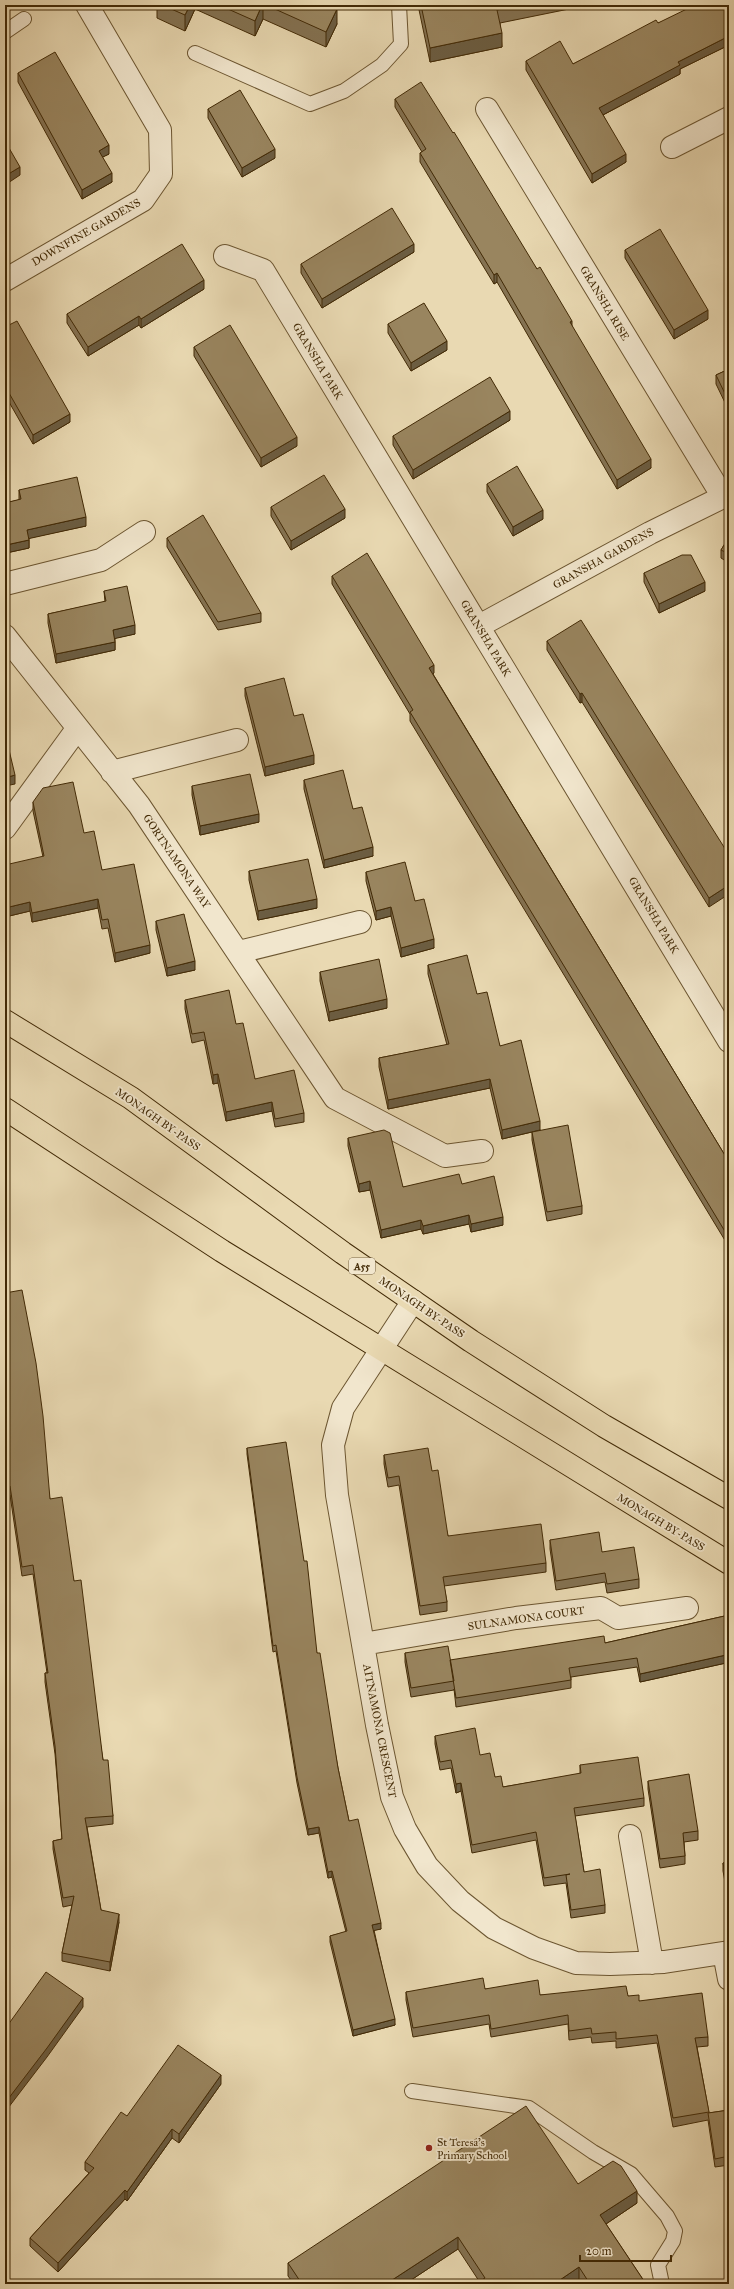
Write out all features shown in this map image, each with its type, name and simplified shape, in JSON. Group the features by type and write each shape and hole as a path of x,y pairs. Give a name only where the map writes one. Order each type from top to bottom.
{"highway":[{"name":"MONAGH BY-PASS","path":"5,1021 131,1098 343,1253 413,1301 604,1426 729,1498"},
{"name":"MONAGH BY-PASS","path":"5,1109 222,1251 382,1348 729,1563"}],"street":[{"name":"DOWNFINE GARDENS","path":"5,280 143,200 161,174 160,130 86,5"},
{"name":"GRANSHA RISE","path":"487,109 726,495"},
{"path":"672,146 729,118"},
{"name":"GRANSHA PARK","path":"225,256 262,270 479,626 723,1016 729,1041"},
{"name":"GRANSHA GARDENS","path":"479,626 650,533 726,495"},
{"path":"5,584 101,560 144,532"},
{"name":"GORTNAMONA WAY","path":"5,636 139,805 239,952 334,1098 445,1156 482,1150"},
{"path":"5,828 77,728"},
{"path":"112,772 237,740"},
{"path":"239,952 360,922"},
{"name":"AITNAMONA CRESCENT","path":"413,1301 343,1408 333,1445 337,1494 363,1644 392,1797 405,1829 427,1866 460,1901 494,1928 534,1948 576,1963 610,1964 652,1963 727,1952"},
{"name":"SULNAMONA COURT","path":"363,1644 516,1618 602,1608 618,1618 687,1608"},
{"path":"630,1836 652,1963"},
{"path":"727,1952 729,1979"}],"lane":[{"path":"195,53 310,104 344,91 382,65 401,44 399,5"},
{"path":"5,32 24,19"},
{"path":"412,2091 529,2108 593,2152 631,2174 667,2216 675,2231 673,2241 658,2265 662,2284"}],"building":[{"path":"162,5 190,5 185,15"},
{"path":"219,5 262,5 255,21"},
{"path":"266,5 328,5 337,9 326,32"},
{"path":"421,5 521,5 497,10 502,33 430,48"},
{"path":"695,5 729,5 729,36 678,62 680,65 599,108 626,154 592,174 526,61 560,41 573,64 656,20 658,23"},
{"path":"55,52 109,145 99,151 112,173 82,190 18,73"},
{"path":"421,82 453,133 454,132 537,269 540,267 572,321 570,322 651,459 617,480 497,273 494,275 420,153 426,149 395,99"},
{"path":"240,90 275,149 242,168 208,109"},
{"path":"5,141 20,167 5,176"},
{"path":"392,208 414,244 322,299 301,264"},
{"path":"660,229 708,310 674,330 625,250"},
{"path":"182,244 204,280 141,319 139,316 88,347 67,314"},
{"path":"424,303 447,341 411,363 388,324"},
{"path":"17,321 70,414 33,435 5,386 5,327"},
{"path":"230,325 297,437 261,458 194,347"},
{"path":"729,369 729,402 716,375"},
{"path":"490,377 510,411 413,470 393,436"},
{"path":"517,466 543,510 513,527 487,484"},
{"path":"324,475 345,509 291,541 271,507"},
{"path":"77,477 86,517 27,530 29,540 6,545 5,503 21,499 19,490"},
{"path":"203,515 261,613 218,622 167,538"},
{"path":"729,537 729,554 721,550"},
{"path":"367,553 434,665 429,668 729,1162 729,1238 410,712 413,710 332,576"},
{"path":"682,555 691,555 705,582 659,604 644,573"},
{"path":"127,586 135,625 113,630 115,642 56,654 48,614 106,601 104,591"},
{"path":"581,620 729,855 729,885 709,898 582,693 580,694 547,641"},
{"path":"284,678 294,716 303,714 314,755 265,767 245,688"},
{"path":"5,733 15,775 5,778"},
{"path":"343,770 353,809 362,807 373,847 324,860 304,780"},
{"path":"250,774 259,814 200,826 192,786"},
{"path":"73,782 84,833 94,831 102,870 134,864 150,945 115,953 108,919 102,920 98,899 32,913 30,902 5,908 5,865 44,856 33,802 43,788"},
{"path":"308,859 317,899 258,911 249,871"},
{"path":"405,862 415,901 424,899 434,939 401,948 391,907 376,911 366,872"},
{"path":"184,914 195,961 167,968 156,921"},
{"path":"467,955 477,994 487,992 500,1046 521,1040 540,1121 502,1130 490,1079 388,1100 379,1058 449,1044 428,965"},
{"path":"379,959 387,999 329,1012 320,972"},
{"path":"229,990 236,1024 243,1023 255,1079 294,1070 304,1113 275,1119 272,1102 226,1112 218,1074 213,1075 204,1032 192,1034 185,1000"},
{"path":"568,1125 582,1206 547,1212 532,1132"},
{"path":"384,1130 390,1133 403,1187 459,1174 462,1184 494,1176 503,1217 471,1224 469,1215 423,1226 421,1220 381,1230 370,1181 359,1184 348,1138"},
{"path":"22,1290 36,1363 43,1416 50,1499 62,1497 74,1581 81,1580 103,1760 108,1760 113,1816 85,1818 101,1910 119,1914 110,1962 62,1953 74,1896 63,1898 53,1841 62,1839 55,1746 45,1673 48,1673 33,1565 22,1567 10,1486 5,1487 5,1293"},
{"path":"286,1442 304,1561 307,1561 317,1653 320,1653 338,1768 349,1821 358,1819 381,1923 372,1925 395,2019 353,2030 330,1936 347,1931 332,1871 328,1872 319,1827 308,1829 297,1777 276,1645 273,1646 247,1448"},
{"path":"428,1448 432,1471 438,1470 448,1536 541,1524 546,1563 443,1577 447,1602 420,1606 399,1476 388,1478 384,1455"},
{"path":"599,1532 602,1552 634,1547 639,1579 607,1584 605,1573 556,1581 550,1540"},
{"path":"729,1615 729,1658 726,1659 726,1655 640,1674 637,1658 569,1668 571,1680 456,1698 450,1660 604,1636 605,1643"},
{"path":"448,1646 454,1681 411,1688 405,1653"},
{"path":"475,1728 480,1755 490,1753 495,1777 501,1776 503,1787 581,1773 580,1765 638,1757 644,1798 574,1808 584,1872 600,1869 605,1905 571,1910 566,1875 570,1874 544,1878 536,1832 472,1845 461,1783 456,1784 451,1760 440,1762 435,1736"},
{"path":"689,1774 698,1831 683,1833 685,1856 660,1859 648,1781"},
{"path":"729,1862 729,1890 728,1890 723,1863"},
{"path":"46,1972 83,1998 5,2103 5,2029"},
{"path":"483,1978 485,1989 538,1980 540,1995 626,1986 628,1996 639,1995 639,2001 702,1993 708,2037 695,2038 709,2112 673,2118 657,2035 616,2039 616,2032 592,2034 591,2028 569,2031 568,2015 491,2029 489,2015 413,2028 406,1992"},
{"path":"178,2045 221,2075 179,2134 172,2129 127,2192 125,2190 58,2263 30,2238 94,2168 85,2162 121,2112 127,2116"},
{"path":"526,2106 578,2184 613,2161 621,2166 637,2191 600,2215 646,2284 590,2284 579,2267 554,2284 475,2284 485,2278 458,2237 386,2284 302,2284 288,2263"},
{"path":"729,2110 729,2156 715,2159 708,2113"}],"place":[{"name":"St Teresa's Primary School","path":"429,2148"}]}
